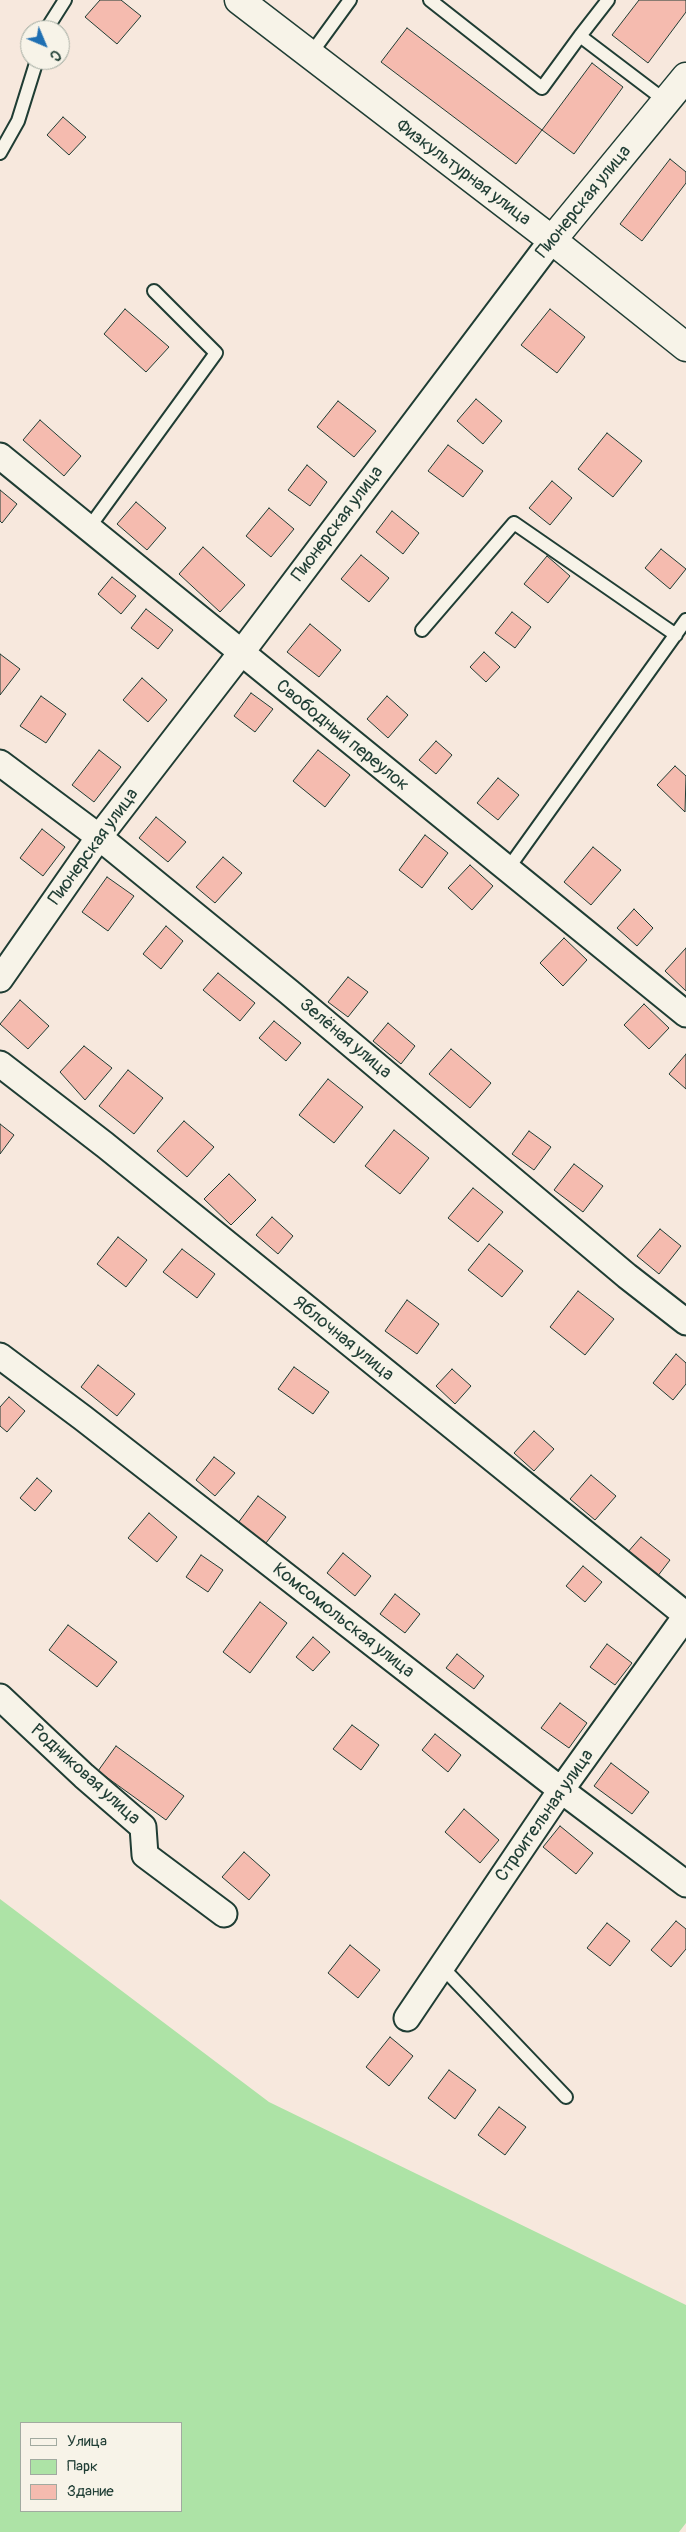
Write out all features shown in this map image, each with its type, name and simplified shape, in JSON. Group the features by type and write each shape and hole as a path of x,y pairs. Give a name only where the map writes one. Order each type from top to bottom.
{"street":[{"name":"Физкультурная улица","path":"239,0 552,240 686,347"},
{"name":"Пионерская улица","path":"0,979 99,837 241,653 552,240 686,77"},
{"name":"Свободный переулок","path":"0,456 686,1014"},
{"name":"Зелёная улица","path":"0,763 99,837 290,992 627,1276 686,1322"},
{"name":"Яблочная улица","path":"0,1064 105,1145 686,1615"},
{"name":"Комсомольская улица","path":"0,1356 91,1424 560,1790 686,1884"},
{"name":"Строительная улица","path":"407,2018 560,1790 686,1615"},
{"name":"Родниковая улица","path":"0,1696 84,1776 143,1827 145,1855 224,1914"}],"lane":[{"path":"52,20 65,0"},
{"path":"310,55 350,0"},
{"path":"430,0 542,88 608,0"},
{"path":"580,36 667,102"},
{"path":"0,153 18,121 34,70"},
{"path":"88,529 216,353 154,291"},
{"path":"422,630 514,523 676,635"},
{"path":"507,870 686,620"},
{"path":"442,1967 566,2098"}],"green space":[{"path":"0,1899 269,2102 686,2305 686,2523 679,2532 0,2532"}],"building":[{"path":"100,0 121,0 141,16 117,44 85,17"},
{"path":"639,0 686,0 686,12 648,63 612,35"},
{"path":"407,28 542,130 516,164 381,62"},
{"path":"592,63 623,87 574,154 542,130"},
{"path":"63,117 86,137 69,155 47,135"},
{"path":"670,159 686,172 686,183 642,241 620,224"},
{"path":"125,309 169,347 146,372 104,334"},
{"path":"550,309 585,337 557,373 521,345"},
{"path":"476,399 502,421 483,444 457,421"},
{"path":"338,401 376,431 354,457 317,427"},
{"path":"40,420 81,456 64,476 23,440"},
{"path":"607,433 642,461 613,497 578,469"},
{"path":"448,445 483,471 463,497 428,471"},
{"path":"307,465 327,482 310,506 288,490"},
{"path":"552,481 572,498 550,525 529,508"},
{"path":"0,490 17,504 2,523 0,521"},
{"path":"136,502 166,528 147,550 117,524"},
{"path":"269,508 294,529 271,557 246,536"},
{"path":"392,511 419,533 403,554 376,532"},
{"path":"203,547 245,585 220,612 179,574"},
{"path":"661,549 686,569 670,589 645,568"},
{"path":"361,555 389,578 369,602 341,579"},
{"path":"547,556 570,576 548,603 524,584"},
{"path":"112,577 136,596 121,614 98,594"},
{"path":"146,609 173,630 158,649 131,628"},
{"path":"512,612 531,627 515,648 495,633"},
{"path":"310,624 341,650 319,677 287,652"},
{"path":"484,652 500,667 486,682 470,667"},
{"path":"0,654 20,669 0,695"},
{"path":"142,678 167,700 148,722 123,700"},
{"path":"251,693 273,709 255,732 234,716"},
{"path":"41,696 66,714 46,743 20,726"},
{"path":"387,696 408,715 388,738 367,719"},
{"path":"436,741 452,755 436,774 419,760"},
{"path":"99,750 121,767 94,802 72,785"},
{"path":"318,750 350,775 325,807 293,781"},
{"path":"675,766 686,776 685,812 657,785"},
{"path":"498,778 519,795 498,820 477,803"},
{"path":"156,817 186,842 168,862 139,838"},
{"path":"42,829 65,847 43,876 20,858"},
{"path":"425,835 448,853 422,888 399,870"},
{"path":"593,847 621,870 591,905 564,882"},
{"path":"223,857 242,873 215,903 196,887"},
{"path":"470,865 493,886 472,910 448,888"},
{"path":"107,877 134,896 108,931 82,912"},
{"path":"634,909 653,928 637,946 617,928"},
{"path":"166,926 183,941 161,969 143,954"},
{"path":"564,938 587,960 563,986 540,963"},
{"path":"686,948 686,991 665,971"},
{"path":"218,973 255,1003 240,1021 203,990"},
{"path":"348,977 368,992 348,1017 328,1002"},
{"path":"20,1000 49,1026 28,1049 0,1024"},
{"path":"644,1004 669,1028 649,1049 624,1025"},
{"path":"274,1021 301,1043 286,1061 259,1038"},
{"path":"388,1023 415,1046 401,1064 373,1041"},
{"path":"84,1046 112,1068 85,1100 60,1072"},
{"path":"451,1049 491,1083 470,1108 429,1074"},
{"path":"686,1054 686,1089 669,1074"},
{"path":"128,1070 163,1098 134,1134 99,1106"},
{"path":"328,1079 363,1107 334,1143 299,1115"},
{"path":"184,1121 214,1147 187,1177 157,1151"},
{"path":"0,1124 14,1135 0,1154"},
{"path":"394,1130 429,1158 400,1194 365,1166"},
{"path":"529,1131 551,1147 534,1170 512,1154"},
{"path":"574,1164 603,1186 583,1212 554,1190"},
{"path":"229,1174 256,1200 231,1225 204,1199"},
{"path":"473,1188 503,1212 478,1242 448,1218"},
{"path":"272,1217 293,1236 278,1254 256,1235"},
{"path":"660,1229 681,1246 659,1274 637,1256"},
{"path":"118,1237 147,1260 126,1287 97,1264"},
{"path":"489,1244 523,1271 502,1297 468,1270"},
{"path":"182,1249 215,1274 197,1298 163,1272"},
{"path":"578,1291 614,1319 585,1355 550,1327"},
{"path":"407,1300 439,1324 417,1354 385,1331"},
{"path":"676,1354 686,1363 686,1384 673,1400 653,1383"},
{"path":"98,1365 135,1394 117,1416 81,1387"},
{"path":"294,1367 329,1392 313,1414 278,1389"},
{"path":"452,1369 471,1386 455,1404 436,1386"},
{"path":"9,1397 25,1411 7,1432 0,1426 0,1407"},
{"path":"534,1431 554,1449 534,1471 514,1453"},
{"path":"214,1457 235,1473 215,1496 196,1480"},
{"path":"591,1475 616,1496 595,1520 570,1499"},
{"path":"37,1478 52,1491 35,1511 20,1498"},
{"path":"258,1496 286,1517 266,1543 238,1523"},
{"path":"149,1513 177,1537 157,1562 128,1538"},
{"path":"641,1537 670,1560 657,1577 627,1553"},
{"path":"343,1553 371,1576 355,1596 327,1573"},
{"path":"201,1555 223,1570 208,1592 186,1577"},
{"path":"583,1566 602,1582 585,1602 566,1586"},
{"path":"395,1594 420,1614 405,1633 380,1614"},
{"path":"260,1602 287,1623 250,1673 223,1652"},
{"path":"68,1625 117,1662 97,1687 49,1650"},
{"path":"313,1637 330,1652 313,1671 296,1657"},
{"path":"607,1644 632,1663 615,1685 590,1667"},
{"path":"457,1654 484,1676 474,1689 446,1668"},
{"path":"560,1703 587,1723 569,1748 541,1728"},
{"path":"352,1725 379,1745 361,1770 333,1749"},
{"path":"435,1734 461,1755 448,1772 422,1750"},
{"path":"116,1746 184,1796 166,1820 98,1771"},
{"path":"611,1763 649,1792 632,1814 594,1786"},
{"path":"464,1809 499,1840 480,1863 445,1832"},
{"path":"560,1826 593,1853 576,1874 543,1847"},
{"path":"244,1852 270,1875 249,1900 222,1877"},
{"path":"676,1921 686,1929 686,1949 671,1967 651,1950"},
{"path":"607,1923 630,1941 610,1966 587,1948"},
{"path":"350,1945 380,1970 358,1998 328,1973"},
{"path":"390,2037 413,2056 389,2086 366,2067"},
{"path":"449,2070 476,2090 455,2119 428,2098"},
{"path":"499,2107 526,2127 505,2155 478,2135"}]}
